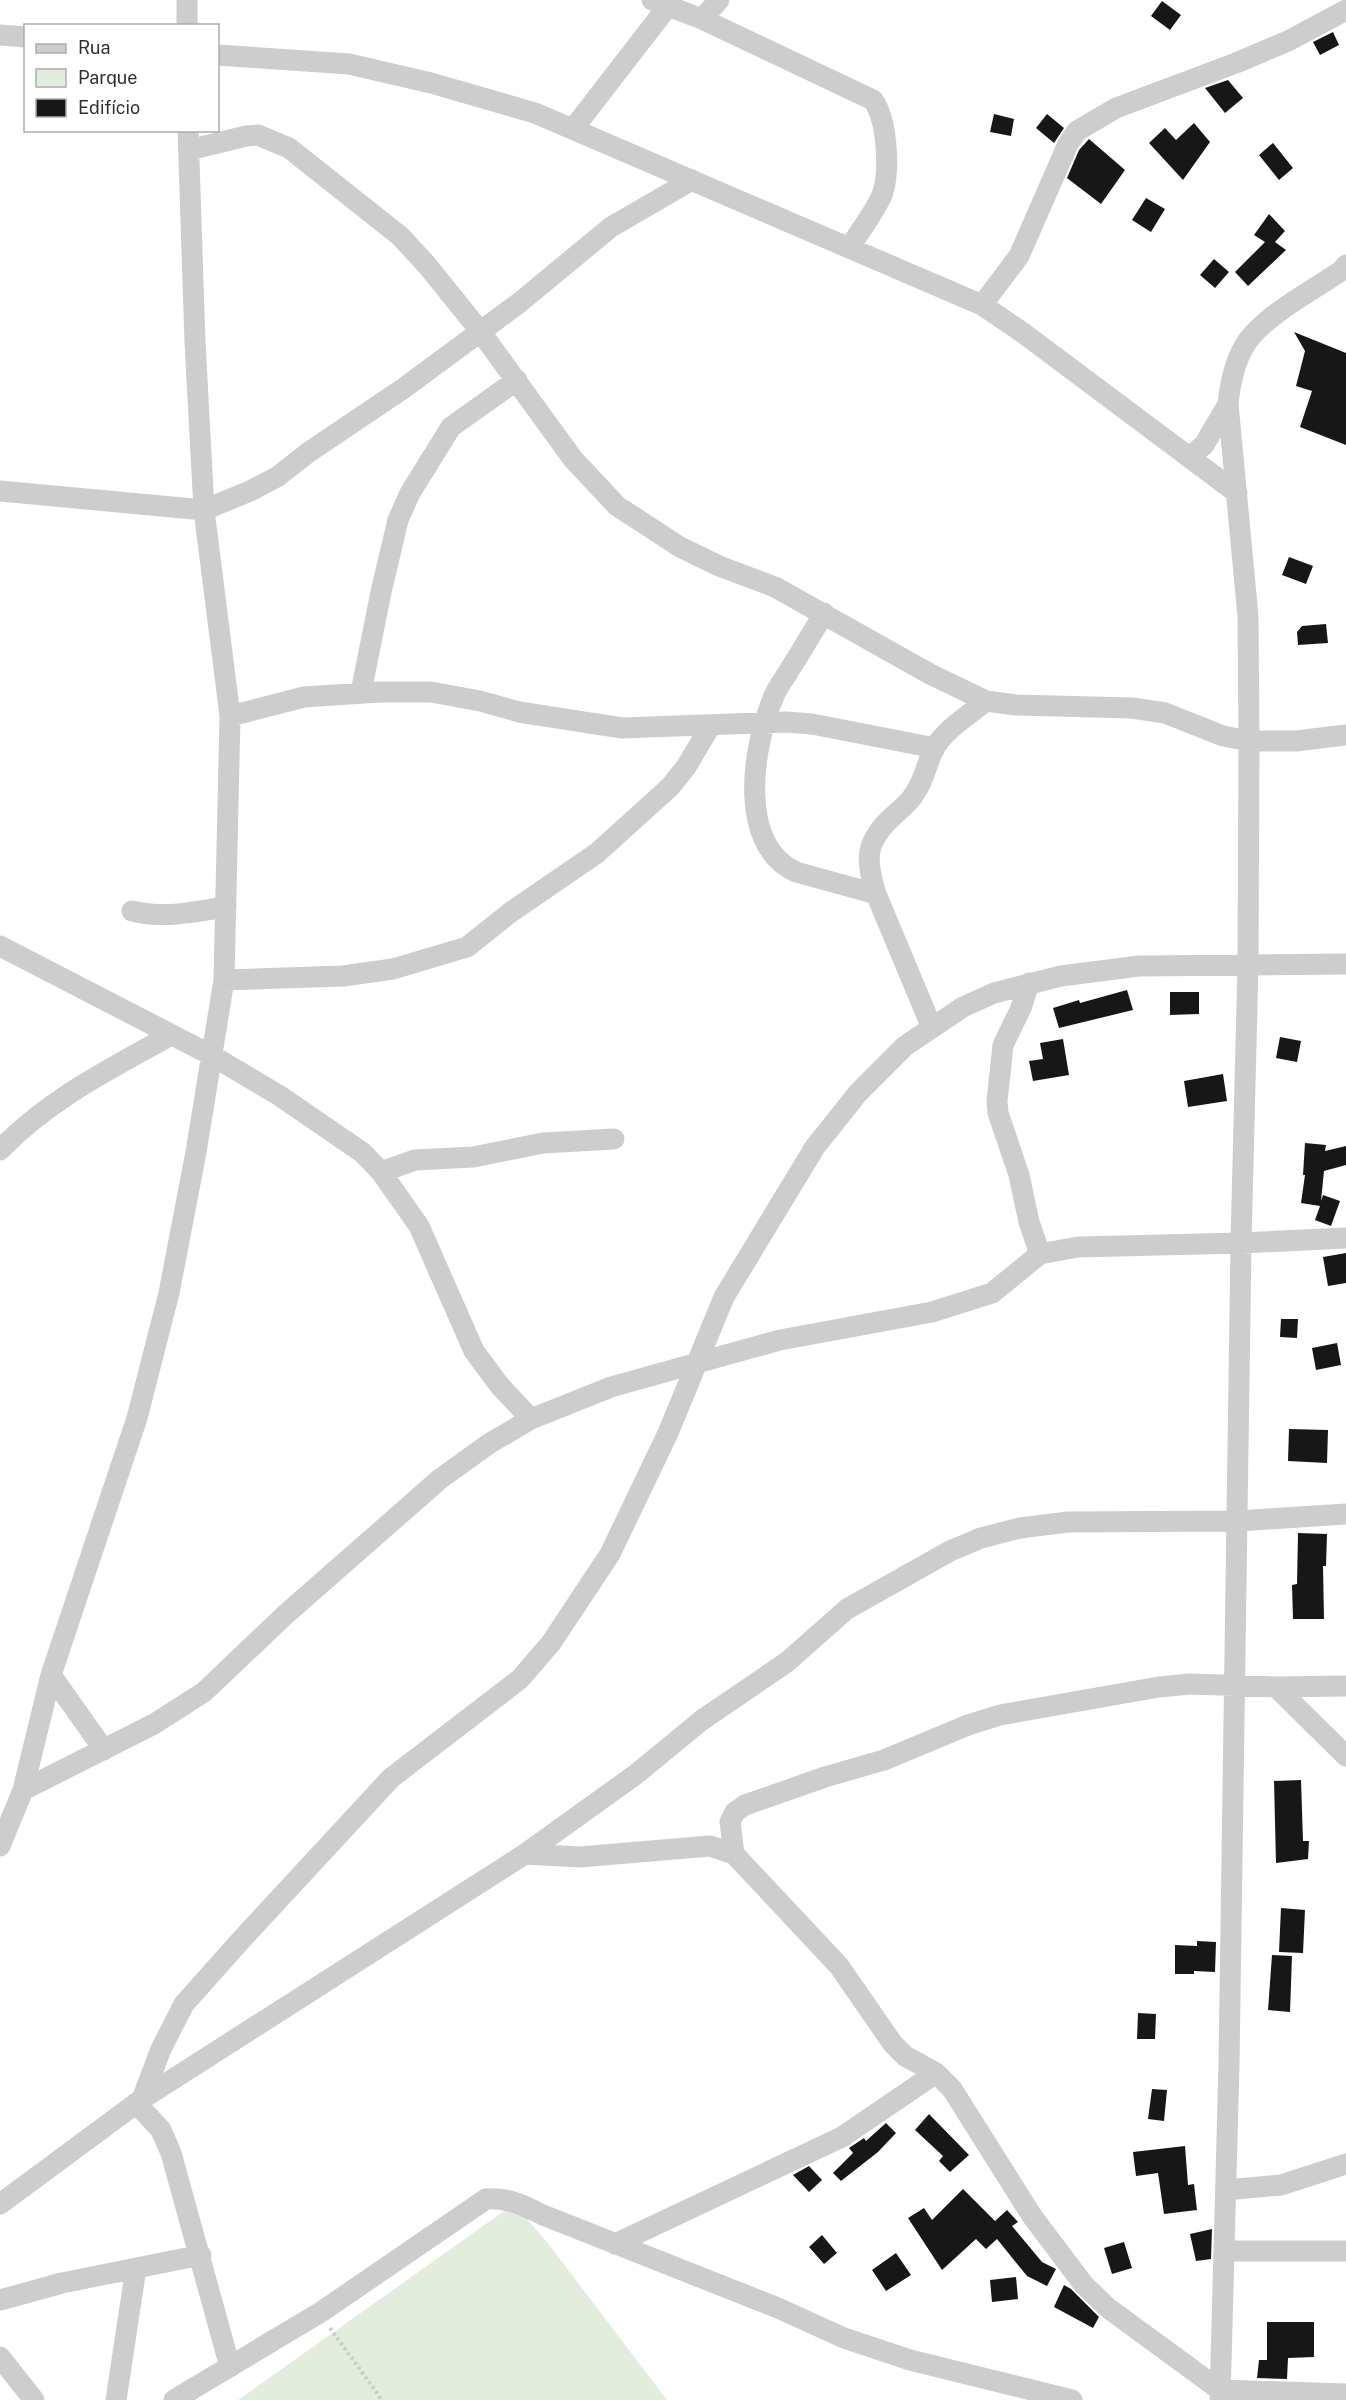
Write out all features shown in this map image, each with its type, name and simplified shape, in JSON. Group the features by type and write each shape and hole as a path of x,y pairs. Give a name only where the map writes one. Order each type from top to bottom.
{"street":[{"path":"187,0 187,24"},
{"path":"702,19 719,0"},
{"path":"573,129 660,3 702,19 856,91 873,100 879,109 884,130 886,169 883,193 849,248"},
{"path":"982,305 1019,256 1068,144 1077,131 1116,108 1288,41 1346,10"},
{"path":"0,35 24,38"},
{"path":"219,55 350,64 431,83 535,113 692,180 982,305 1019,330 1237,493"},
{"path":"0,1846 23,1790 51,1675 137,1418 169,1293 196,1152 224,980 230,716 204,510 188,140 258,135 289,148 400,236 480,331 573,459 617,506 680,547 719,566 775,587 896,656 986,701 1016,705 1132,708 1165,713 1223,736 1250,741 1296,741 1346,735"},
{"path":"0,491 204,510 250,491 277,477 309,452 404,388 519,303 611,227 692,180"},
{"path":"1220,2395 1226,2190 1250,741 1248,616 1228,404 1230,385 1237,363 1245,345 1262,324 1341,271 1346,265"},
{"path":"361,692 398,520 410,493 451,427 517,380"},
{"path":"1188,457 1204,445 1228,404"},
{"path":"824,614 774,694 764,724 753,789 759,825 772,854 786,867 796,872 876,894"},
{"path":"230,716 304,697 361,692 431,692 480,701 519,712 622,728 786,722 812,724 935,748"},
{"path":"932,1028 876,894 869,873 868,858 871,841 880,828 915,794 935,748 946,733 986,701"},
{"path":"224,980 343,976 393,969 467,947 511,912 597,853 670,787 687,767 711,725"},
{"path":"132,911 165,916 226,907"},
{"path":"0,946 211,1055 280,1096 363,1153 381,1172 419,1226 474,1351 500,1386 531,1419"},
{"path":"139,2101 161,2049 184,2004 391,1778 520,1679 551,1643 610,1554 668,1433 724,1297 815,1147 858,1093 905,1046 963,1006 994,993 1061,976 1139,966 1346,964"},
{"path":"1029,983 1021,1008 1003,1045 998,1113 1019,1175 1029,1222 1040,1254"},
{"path":"0,1150 18,1131 56,1100 171,1035"},
{"path":"381,1172 415,1160 473,1157 543,1143 614,1139"},
{"path":"23,1790 154,1724 204,1692 285,1615 440,1479 490,1443 531,1419 611,1387 697,1362 780,1340 932,1312 992,1293 1040,1254 1078,1247 1346,1238"},
{"path":"0,2204 139,2101 525,1854 635,1774 702,1720 786,1662 847,1610 950,1551 981,1538 1020,1528 1068,1522 1237,1521 1346,1514"},
{"path":"51,1675 104,1750"},
{"path":"734,1854 730,1822 735,1812 745,1806 825,1777 892,1757 968,1725 1000,1715 1159,1687 1190,1684 1276,1687 1346,1686"},
{"path":"1276,1687 1346,1756"},
{"path":"525,1854 580,1857 710,1846 734,1854 839,1966 892,2044 905,2056 936,2073 952,2089 1032,2216 1084,2285 1108,2308 1220,2395 1346,2394"},
{"path":"615,2244 842,2137 936,2073"},
{"path":"139,2101 161,2130 171,2153 201,2255 230,2367"},
{"path":"1226,2190 1281,2185 1346,2164"},
{"path":"174,2400 321,2312 486,2199 500,2198 510,2200 778,2308 866,2346 910,2360 1072,2400"},
{"path":"1224,2251 1346,2251"},
{"path":"0,2300 62,2283 201,2255"},
{"path":"116,2400 136,2268"},
{"path":"0,2357 34,2400"}],"path":[{"path":"321,2312 382,2400"}],"green space":[{"path":"514,2204 547,2242 667,2400 238,2400"}],"building":[{"path":"1162,1 1181,15 1170,30 1151,16"},
{"path":"1333,32 1339,45 1320,55 1313,42"},
{"path":"1228,80 1243,98 1225,113 1205,88"},
{"path":"994,114 1014,119 1011,136 990,132"},
{"path":"1047,114 1064,128 1054,143 1036,128"},
{"path":"1194,123 1210,142 1183,180 1149,143 1165,128 1176,140"},
{"path":"1089,139 1125,170 1101,204 1067,178 1079,150"},
{"path":"1273,143 1293,168 1279,180 1259,155"},
{"path":"1146,198 1165,209 1151,232 1132,220"},
{"path":"1269,214 1285,231 1275,242 1286,250 1248,286 1235,272 1265,242 1254,235"},
{"path":"1214,259 1229,272 1215,288 1200,275"},
{"path":"1294,332 1346,353 1346,445 1300,427 1312,391 1296,386 1305,351"},
{"path":"1289,557 1313,566 1306,584 1282,575"},
{"path":"1326,624 1328,643 1298,645 1297,632 1302,626"},
{"path":"1127,990 1133,1010 1059,1028 1053,1008"},
{"path":"1170,992 1199,992 1199,1014 1170,1015"},
{"path":"1280,1037 1301,1041 1297,1062 1276,1058"},
{"path":"1063,1039 1069,1075 1033,1081 1029,1061 1043,1059 1040,1043"},
{"path":"1223,1074 1227,1101 1188,1107 1184,1081"},
{"path":"1305,1143 1326,1145 1325,1151 1346,1146 1346,1165 1324,1171 1321,1201 1323,1195 1340,1201 1331,1226 1315,1220 1320,1206 1301,1203 1305,1175 1303,1175"},
{"path":"1346,1253 1346,1283 1328,1286 1323,1257"},
{"path":"1281,1319 1298,1319 1297,1338 1280,1337"},
{"path":"1337,1343 1341,1365 1316,1370 1312,1348"},
{"path":"1289,1429 1328,1430 1327,1463 1288,1461"},
{"path":"1298,1533 1327,1534 1326,1566 1323,1566 1324,1619 1293,1619 1292,1585 1297,1584"},
{"path":"1301,1780 1303,1841 1309,1841 1308,1859 1276,1863 1274,1781"},
{"path":"1281,1908 1305,1910 1303,1953 1279,1952"},
{"path":"1197,1941 1216,1942 1215,1972 1194,1971 1194,1974 1175,1974 1175,1945 1197,1946"},
{"path":"1272,1955 1292,1956 1290,2012 1268,2010"},
{"path":"1138,2013 1156,2014 1155,2039 1137,2039"},
{"path":"1152,2089 1167,2090 1164,2121 1148,2119"},
{"path":"929,2114 969,2155 950,2172 939,2161 943,2156 915,2130"},
{"path":"886,2123 896,2133 878,2152 841,2181 833,2173 853,2153 849,2148 864,2138 866,2141"},
{"path":"1185,2146 1188,2185 1194,2184 1197,2210 1164,2214 1158,2173 1136,2176 1133,2152"},
{"path":"809,2166 822,2180 809,2192 793,2175"},
{"path":"963,2189 995,2221 1007,2210 1018,2222 1012,2226 1042,2262 1056,2269 1047,2286 1027,2276 997,2239 986,2249 976,2239 942,2270 908,2218 924,2208 932,2220"},
{"path":"1212,2229 1211,2259 1196,2261 1190,2234"},
{"path":"822,2235 837,2253 824,2264 809,2247"},
{"path":"1124,2242 1132,2268 1112,2274 1104,2248"},
{"path":"896,2253 911,2275 886,2291 872,2270"},
{"path":"1016,2277 1018,2299 992,2302 990,2280"},
{"path":"1064,2285 1099,2317 1093,2328 1054,2307"},
{"path":"1267,2322 1314,2322 1314,2357 1288,2358 1287,2379 1257,2378 1259,2360 1267,2360"}]}
